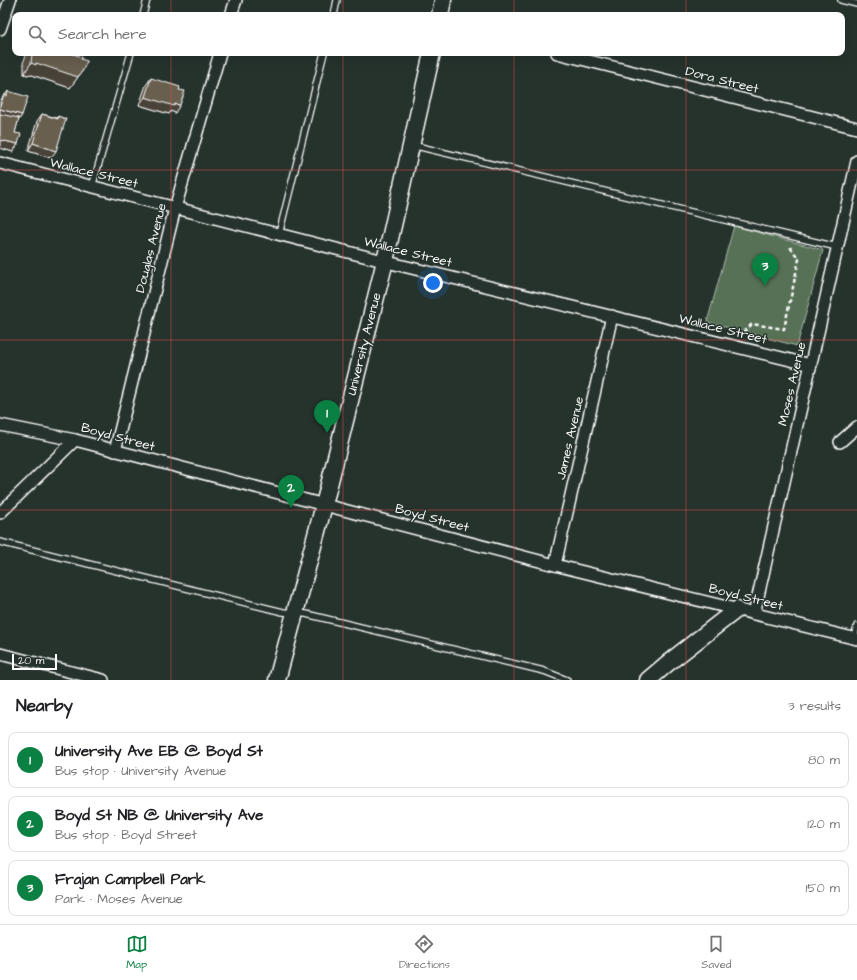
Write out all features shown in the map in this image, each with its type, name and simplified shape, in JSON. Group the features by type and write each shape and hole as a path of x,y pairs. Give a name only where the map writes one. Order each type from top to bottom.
{"street":[{"path":"0,29 10,0"},
{"path":"232,12 236,0"},
{"path":"441,12 443,0"},
{"name":"Douglas Avenue","path":"115,451 175,208 219,56"},
{"name":"University Avenue","path":"277,680 324,505 385,261 431,56"},
{"name":"Dora Street","path":"569,56 857,128"},
{"name":"Moses Avenue","path":"754,614 857,161"},
{"name":"Wallace Street","path":"0,163 385,261 811,365"},
{"name":"James Avenue","path":"555,565 612,316"},
{"name":"Boyd Street","path":"0,425 75,440 555,565 856,639"},
{"path":"840,442 857,427"},
{"path":"0,513 75,440"},
{"path":"648,680 736,610"},
{"path":"0,654 103,680"}],"lane":[{"path":"143,12 147,0"},
{"path":"335,12 337,0"},
{"path":"840,0 857,4"},
{"path":"92,186 130,56"},
{"path":"279,234 323,56"},
{"path":"411,145 837,247"},
{"path":"0,542 283,612 306,614 544,672 566,680"},
{"path":"856,639 857,626"}],"path":[{"path":"744,332 752,324 784,329 799,259 790,246 792,236"}],"green space":[{"path":"734,226 823,250 797,346 707,322"}],"building":[{"path":"32,56 79,56 82,57 81,59 87,61 78,77 36,63 36,65 31,63"},
{"path":"151,78 180,87 179,90 185,91 180,105 175,104 174,106 145,97"},
{"path":"8,91 28,97 22,115 0,109 4,95 7,96"},
{"path":"0,114 19,118 15,133 21,134 18,144 0,140"},
{"path":"42,114 58,119 58,116 66,119 56,151 33,143"}],"place":[{"name":"Frajan Campbell Park","path":"765,286"},
{"name":"University Ave EB @ Boyd St","path":"327,433"},
{"name":"Boyd St NB @ University Ave","path":"291,508"}]}
